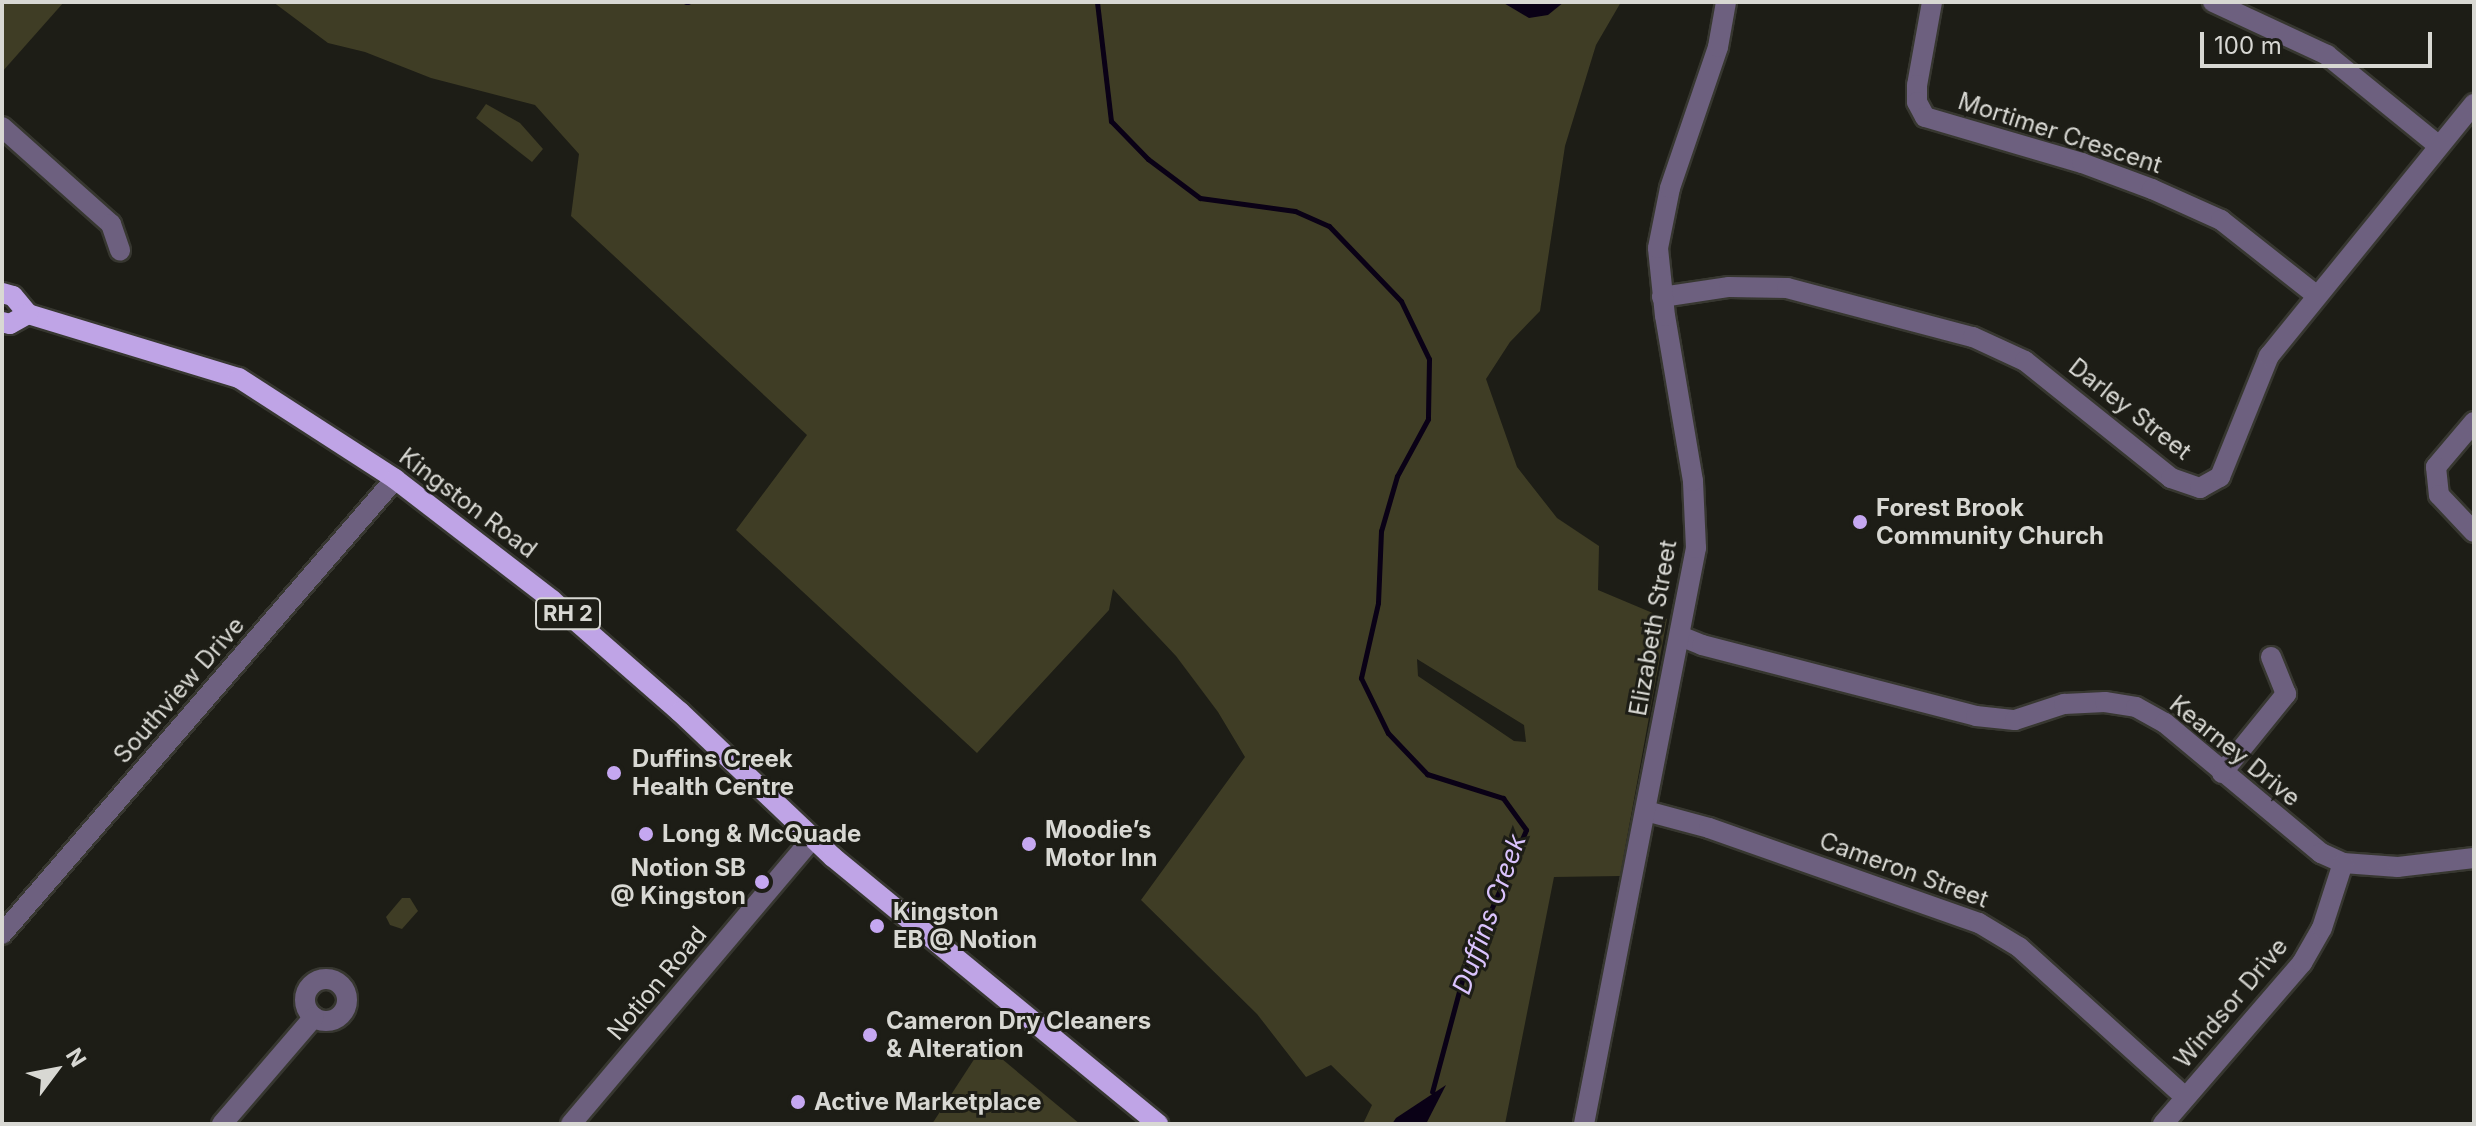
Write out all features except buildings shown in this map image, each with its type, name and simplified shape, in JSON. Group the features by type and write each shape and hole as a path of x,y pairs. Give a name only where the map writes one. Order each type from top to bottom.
{"main road":[{"name":"Kingston Road","path":"2,293 13,296 28,314 239,378 395,479 563,609 680,712 813,838"},
{"path":"2,322 10,324 28,314"},
{"name":"RH 2","path":"813,838 1158,1124"}],"street":[{"name":"Elizabeth Street","path":"1584,1124 1696,548 1693,481 1662,297 1658,248 1670,188 1718,47 1726,2"},
{"name":"Mortimer Crescent","path":"1932,2 1917,85 1917,102 1925,117 2082,163 2152,189 2221,220 2316,295"},
{"path":"2213,2 2327,55 2439,146"},
{"name":"Darley Street","path":"1662,297 1729,287 1787,288 1973,337 2025,361 2171,478 2200,488 2220,477 2269,356 2474,104"},
{"path":"2,127 111,224 120,250"},
{"path":"2474,422 2436,467 2439,495 2474,532"},
{"name":"Southview Drive","path":"2,934 395,479"},
{"name":"Kearney Drive","path":"1680,636 1702,645 1976,716 2015,720 2077,704 2105,702 2136,707 2165,723 2321,853 2343,863 2398,867 2474,858"},
{"path":"2222,773 2286,694 2271,657"},
{"name":"Cameron Street","path":"1646,811 1709,828 1979,923 2019,947 2185,1097"},
{"name":"Notion Road","path":"571,1124 813,838"},
{"name":"Windsor Drive","path":"2163,1124 2302,963 2322,928 2343,863"},
{"path":"222,1124 314,1017"}],"shaded area":[{"path":"2,2 64,2 2,72"},
{"path":"273,2 1621,2 1596,45 1565,146 1540,311 1510,342 1486,379 1517,467 1557,518 1599,546 1598,590 1667,619 1620,876 1554,877 1505,1124 1363,1124 1372,1105 1331,1065 1306,1077 1257,1014 1141,900 1245,757 1218,712 1176,656 1113,589 1109,610 977,753 736,530 807,435 571,216 579,154 535,105 431,78 365,52 328,43","holes":["1417,659 1524,725 1526,742 1514,741 1418,676"]},
{"path":"1502,2 1564,2 1548,15 1529,18"},
{"path":"486,104 520,123 543,149 532,162 476,118"},
{"path":"402,898 410,898 418,911 402,929 390,925 386,917"},
{"path":"984,1044 1080,1124 932,1124"},
{"path":"1446,1085 1426,1124 1392,1124 1396,1118"}],"waterway":[{"name":"Duffins Creek","path":"1097,2 1111,121 1148,159 1200,198 1295,211 1329,226 1401,301 1429,359 1428,419 1397,476 1381,531 1378,603 1361,678 1388,733 1427,774 1503,798 1526,830 1465,969 1432,1092"}],"place":[{"name":"Forest Brook Community Church","path":"1860,522"},
{"name":"Duffins Creek Health Centre","path":"614,773"},
{"name":"Long & McQuade","path":"646,834"},
{"name":"Moodie’s Motor Inn","path":"1029,844"},
{"name":"Notion SB @ Kingston","path":"762,882"},
{"name":"Kingston EB @ Notion","path":"877,926"},
{"name":"Cameron Dry Cleaners & Alteration","path":"870,1035"},
{"name":"Active Marketplace","path":"798,1102"}]}
